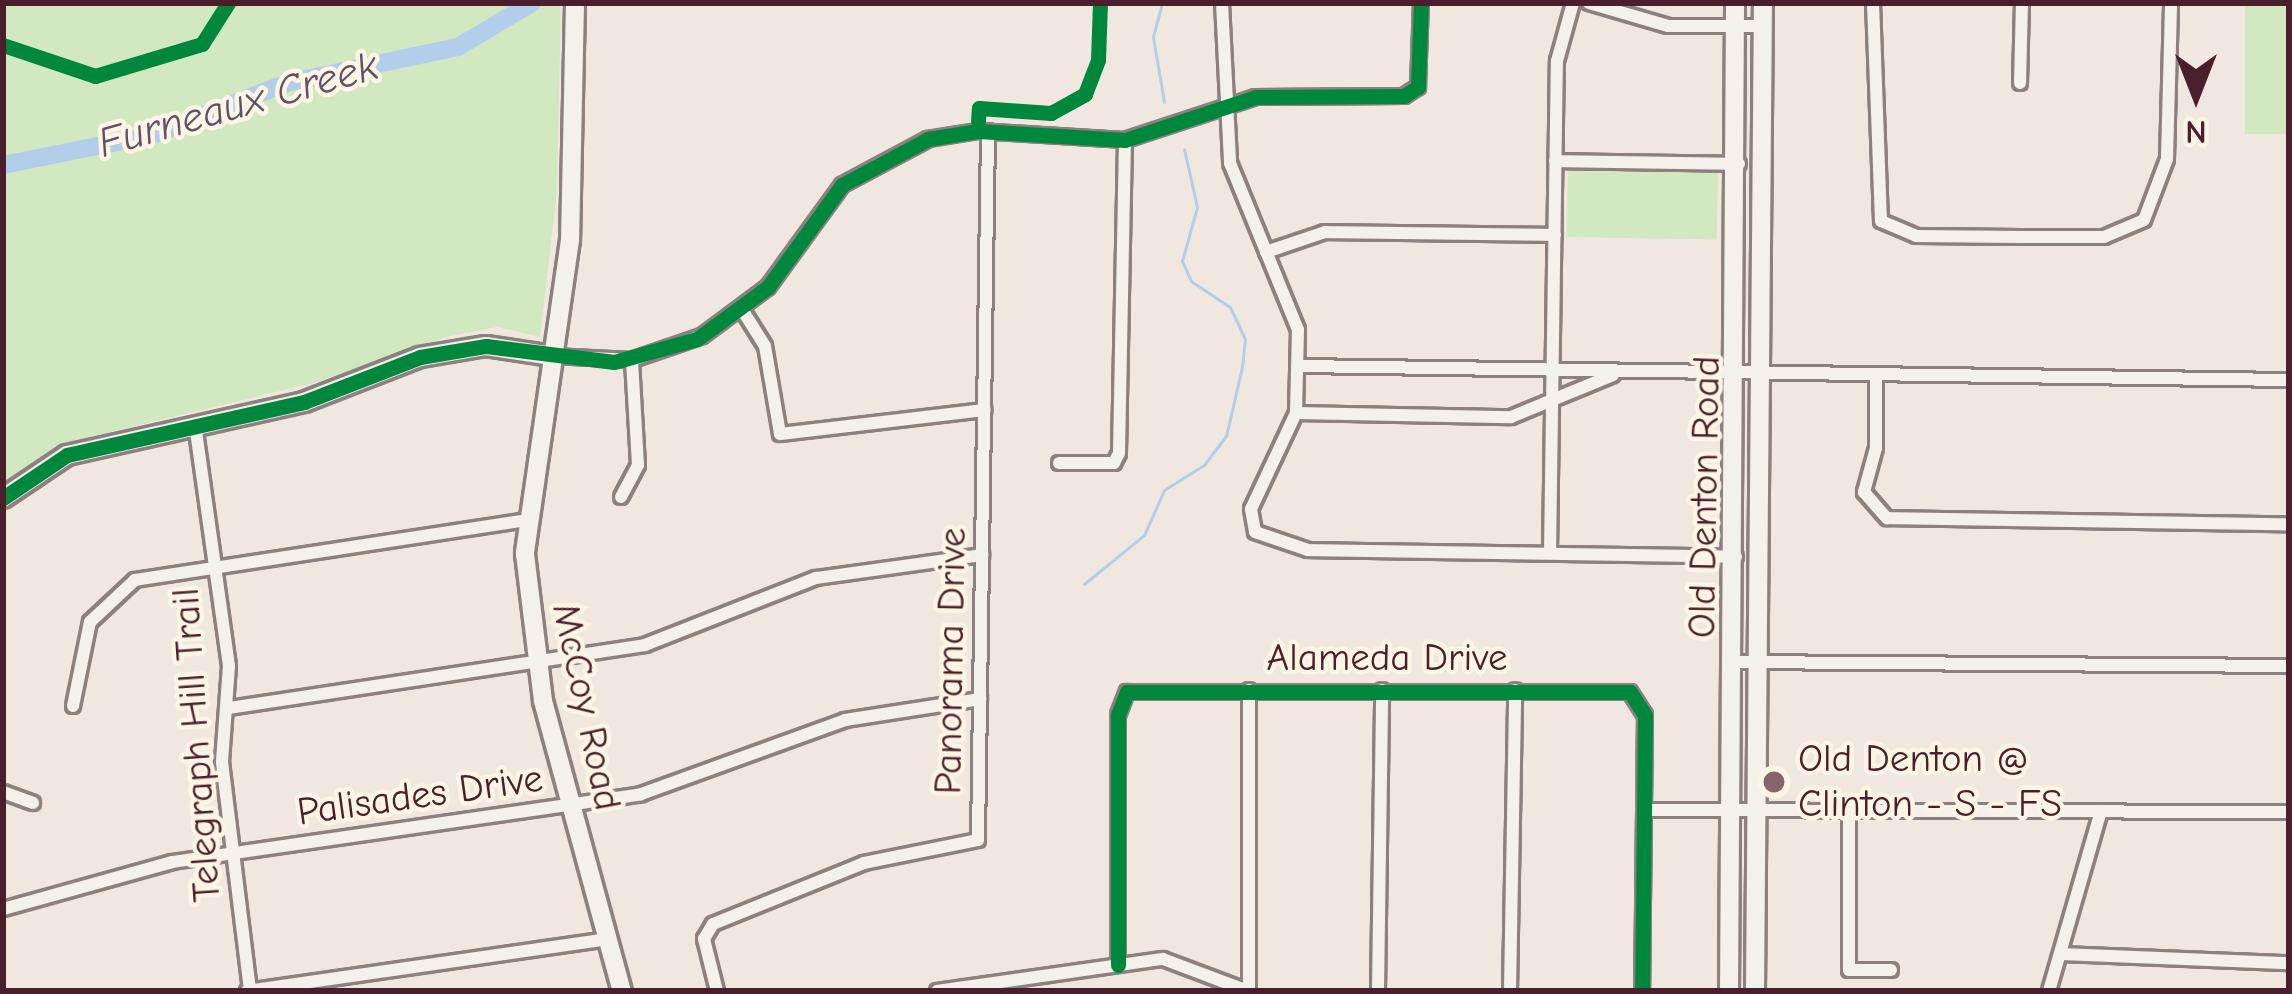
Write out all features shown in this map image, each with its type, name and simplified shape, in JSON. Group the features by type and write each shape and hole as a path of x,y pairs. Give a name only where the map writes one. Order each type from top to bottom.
{"main road":[{"name":"McCoy Road","path":"574,3 570,240 525,520 536,663 622,991"},
{"name":"Old Denton Road","path":"1729,991 1740,378 1735,3"},
{"name":"Old Denton Road","path":"1755,991 1763,3"},
{"path":"3,498 67,455 304,402 420,357 485,346 552,356"}],"street":[{"path":"1222,3 1221,109 1266,253 1294,310 1298,366 1296,413 1249,522 1263,537 1308,550 1737,557"},
{"path":"552,356 632,360 743,311 858,172 928,139 988,131 1124,140 1290,92 1404,96 1418,87 1421,3"},
{"path":"1550,553 1557,61 1573,3"},
{"path":"1588,3 1651,24 1763,26"},
{"path":"1873,3 1874,188 1888,227 1916,236 2104,237 2144,220 2167,159 2171,3"},
{"path":"2020,82 2022,3"},
{"name":"Panorama Drive","path":"717,991 704,939 713,924 864,863 978,840 988,131"},
{"path":"1059,463 1114,463 1119,453 1124,140"},
{"path":"1556,161 1739,164"},
{"path":"1266,253 1325,232 1555,235"},
{"path":"743,311 765,346 780,434 985,410"},
{"path":"622,497 638,465 632,360"},
{"path":"1298,366 1740,378 2289,380"},
{"path":"1296,413 1511,417 1552,404 1620,372"},
{"path":"1876,376 1876,448 1864,492 1876,514 2289,524"},
{"name":"Telegraph Hill Trail","path":"195,424 229,708 222,761 249,991"},
{"path":"73,706 85,638 107,599 150,574 525,520"},
{"path":"229,708 645,645 816,578 982,555"},
{"path":"1735,662 2289,666"},
{"path":"937,991 1027,985 1118,964 1183,961 1249,991 1249,690"},
{"path":"1378,991 1382,690"},
{"path":"1510,991 1515,690"},
{"name":"Alameda Drive","path":"1118,964 1118,715 1127,692 1630,692 1644,703 1644,810"},
{"name":"Palisades Drive","path":"3,909 234,853 684,783 845,720 980,699"},
{"path":"3,793 33,803"},
{"path":"1642,991 1644,810 2289,812"},
{"path":"1849,810 1849,970 1891,970"},
{"path":"2049,991 2101,812"},
{"path":"249,991 608,939"},
{"path":"2061,954 2289,962"}],"green space":[{"path":"3,3 561,3 557,190 540,337 497,327 446,337 314,383 76,440 3,487"},
{"path":"2245,3 2289,3 2289,134 2245,134"},
{"path":"1568,168 1718,171 1717,240 1567,237"}],"waterway":[{"name":"Furneaux Creek","path":"3,165 152,135 287,83 458,47 532,3"},
{"path":"1162,3 1153,37 1164,102"},
{"path":"1084,584 1144,535 1164,490 1204,465 1226,436 1242,367 1245,339 1230,307 1191,281 1182,261 1197,207 1184,149"}],"cycle path":[{"path":"3,45 95,76 202,44 228,3"},
{"path":"978,121 979,108 1051,113 1085,94 1098,60 1100,3"},
{"path":"3,498 67,455 304,402 420,357 486,346 614,362 697,339 768,287 842,185 928,139 978,131 1125,140 1256,97 1404,96 1418,87 1421,3"},
{"path":"1118,965 1118,715 1127,692 1630,692 1645,715 1642,991"}],"place":[{"name":"Old Denton @ Clinton - S - FS","path":"1774,782"}]}
